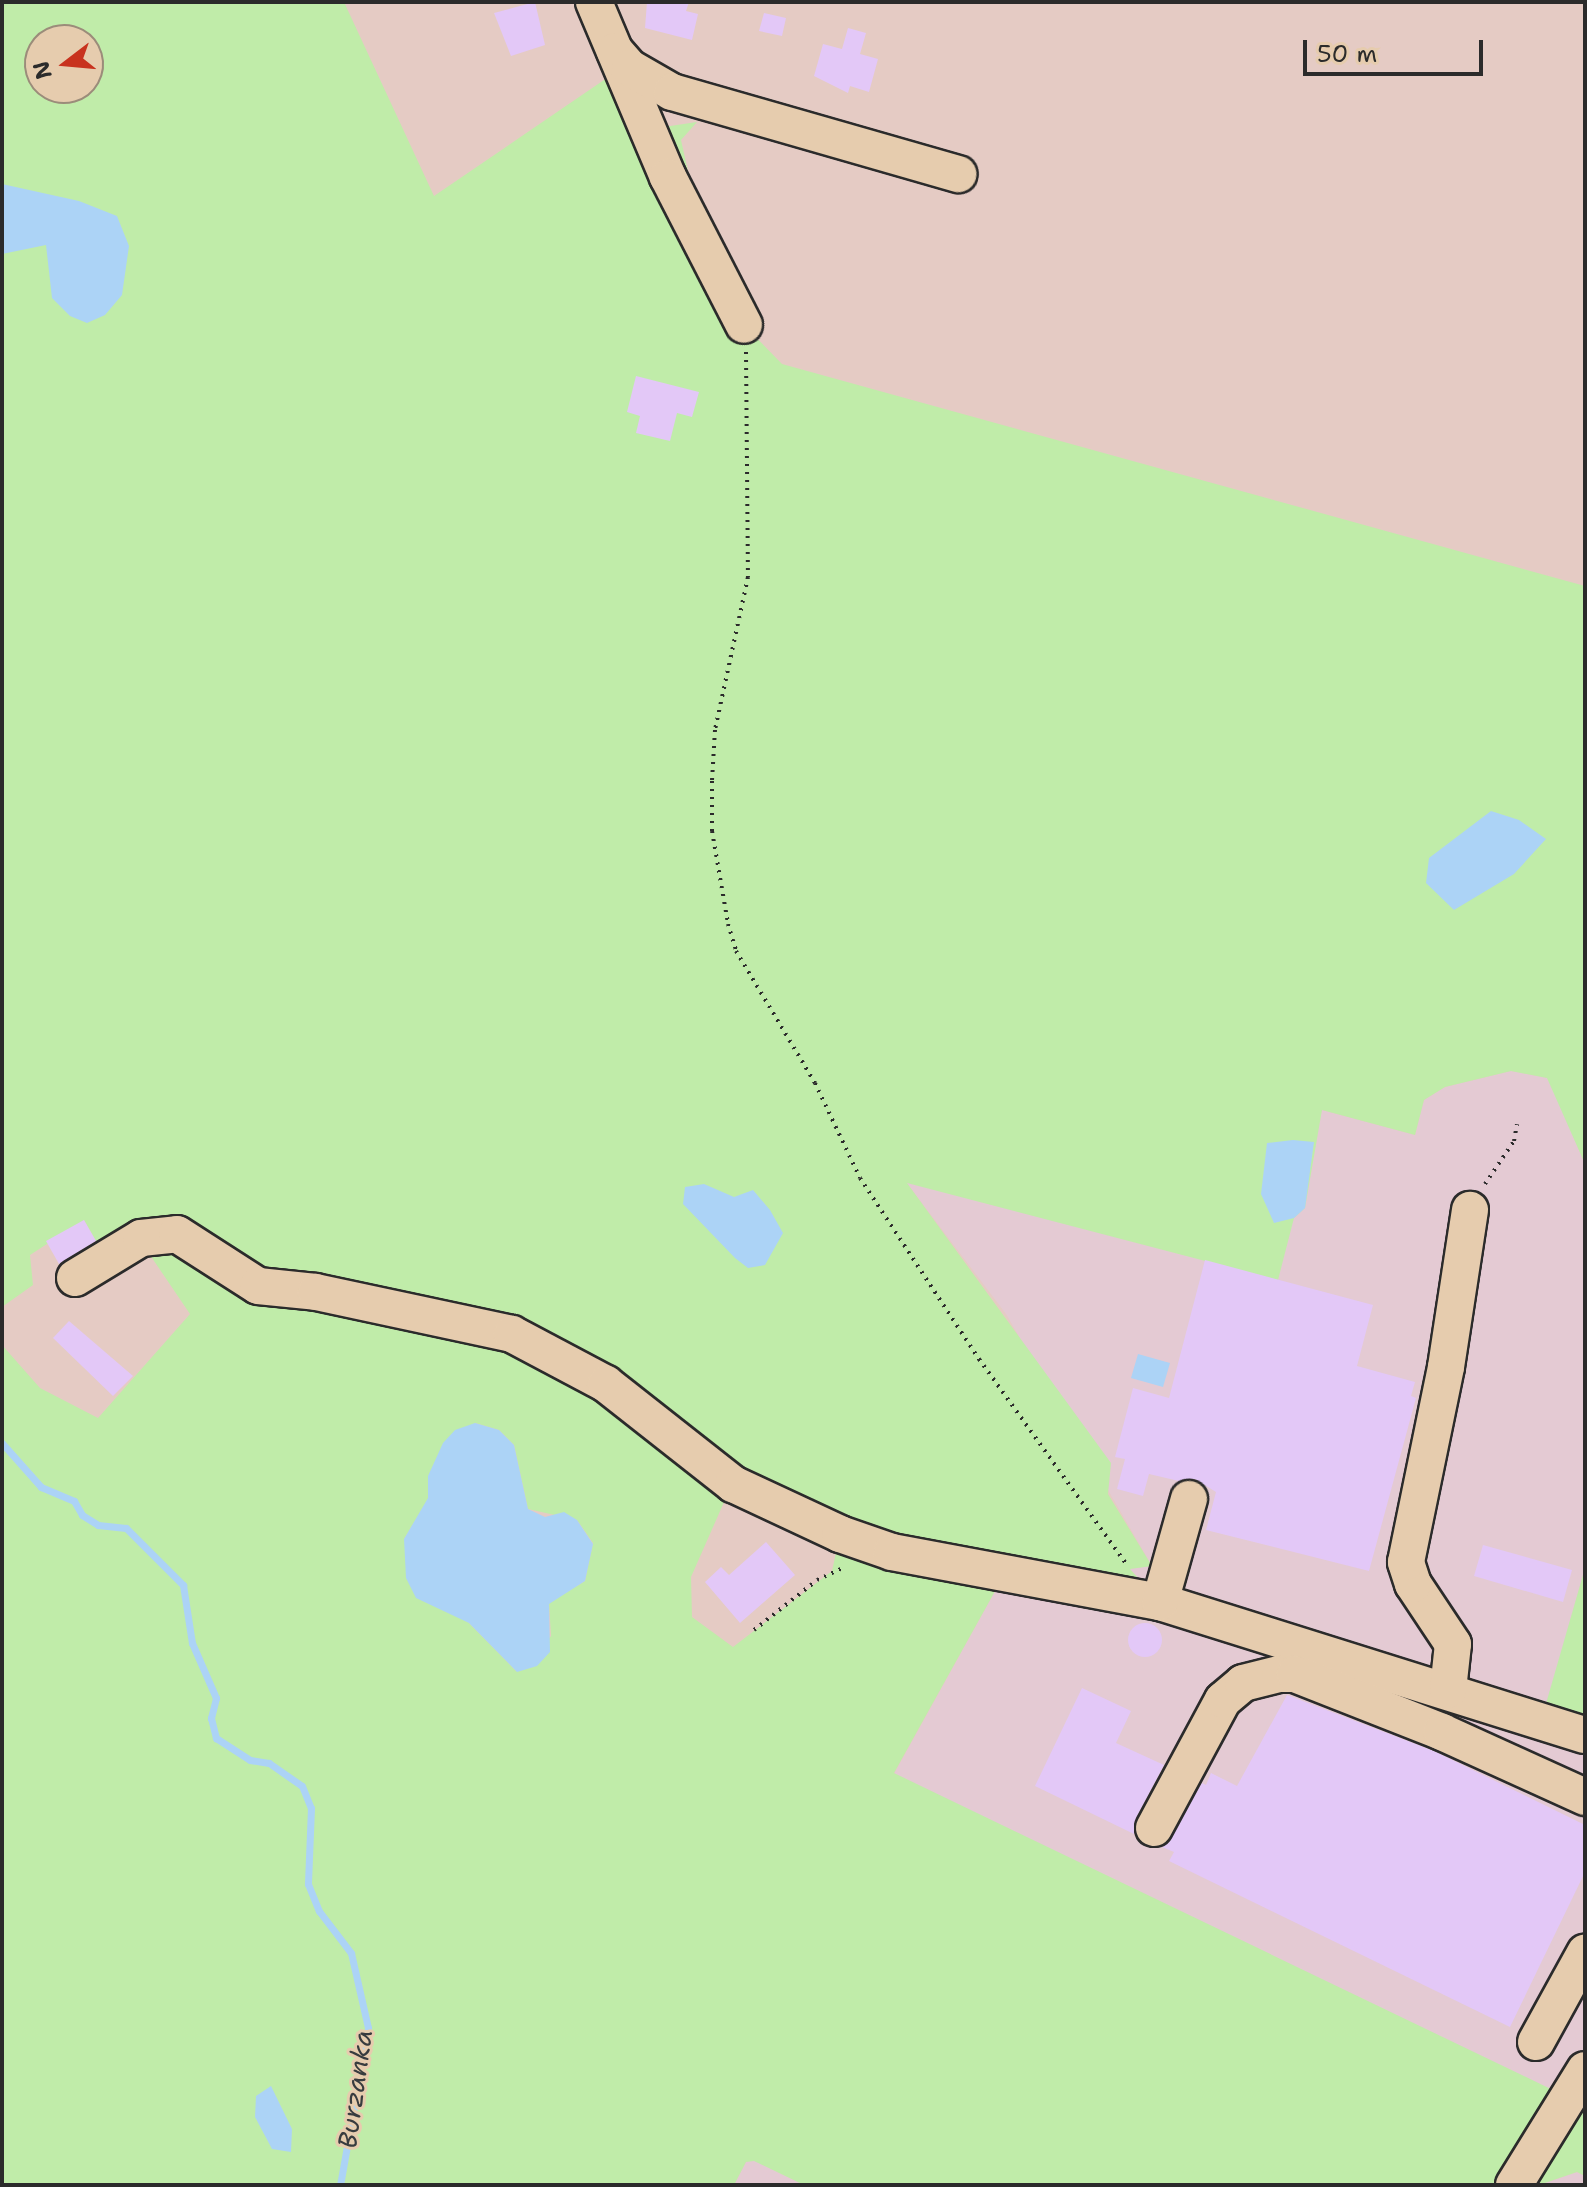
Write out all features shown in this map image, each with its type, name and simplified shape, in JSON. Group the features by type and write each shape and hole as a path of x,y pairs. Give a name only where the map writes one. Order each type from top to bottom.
{"lane":[{"path":"594,2 668,177 744,325"},
{"path":"615,51 630,68 672,92 958,174"},
{"path":"1448,1690 1453,1644 1413,1584 1406,1562 1446,1367 1470,1210"},
{"path":"75,1278 141,1238 177,1234 258,1286 316,1292 512,1334 606,1384 733,1484 786,1511 892,1552 1160,1602 1585,1735"},
{"path":"1160,1602 1189,1499"},
{"path":"1154,1828 1223,1700 1243,1683 1280,1674 1295,1674 1442,1732 1585,1797"},
{"path":"1536,2042 1585,1953"},
{"path":"1514,2185 1585,2070"}],"path":[{"path":"744,325 748,577 715,730 712,781 712,831 732,938 815,1083 860,1178 979,1359 1130,1569"},
{"path":"1470,1210 1514,1141 1517,1124"},
{"path":"754,1630 817,1580 892,1552"}],"shaded area":[{"path":"1511,1071 1548,1078 1585,1164 1585,1568 1542,1721 1585,1735 1585,2070 1567,2099 894,1774 999,1584 1152,1566 1006,1314 906,1182 1277,1279 1322,1110 1415,1135 1424,1100 1445,1087"},
{"path":"754,2160 804,2185 734,2185 746,2162"},
{"path":"1577,2172 1585,2176 1585,2185 1539,2185"}],"green space":[{"path":"2,2 344,2 434,196 623,67 650,129 697,122 681,140 692,189 744,325 782,364 1585,586 1585,1164 1547,1078 1511,1071 1445,1087 1424,1100 1415,1135 1322,1110 1305,1208 1294,1218 1278,1280 907,1183 1111,1463 1108,1494 1152,1566 1130,1569 1160,1602 999,1584 894,1773 1557,2092 1585,2070 1585,2176 1577,2172 1539,2185 804,2185 754,2161 746,2162 734,2185 2,2185 2,1345 40,1388 98,1418 190,1314 129,1224 97,1243 84,1220 30,1255 33,1285 2,1307","holes":["475,1423 499,1430 514,1445 528,1509 577,1520 593,1543 585,1581 549,1603 551,1636 516,1671 469,1623 404,1539","732,1484 840,1534 832,1571 733,1647 692,1617 691,1577"]},
{"path":"1585,1568 1585,1735 1541,1721"}],"water":[{"path":"2,184 79,201 117,216 129,246 122,295 105,315 87,323 70,316 52,298 46,245 2,254"},
{"path":"1491,811 1519,820 1546,839 1514,874 1454,910 1426,883 1429,858"},
{"path":"1293,1140 1314,1142 1305,1208 1294,1218 1274,1223 1261,1194 1267,1143"},
{"path":"704,1184 734,1197 753,1190 770,1210 783,1233 765,1265 748,1268 683,1204 685,1187"},
{"path":"1138,1354 1170,1363 1163,1387 1131,1378"},
{"path":"475,1423 499,1430 514,1445 528,1509 545,1517 564,1512 577,1520 593,1544 585,1581 549,1604 550,1652 537,1666 517,1672 469,1623 416,1598 406,1578 404,1539 428,1498 428,1476 443,1443 455,1430"},
{"path":"271,2086 292,2129 291,2152 272,2149 255,2117 256,2096"}],"building":[{"path":"535,2 545,45 511,56 494,13"},
{"path":"647,2 689,2 686,11 698,14 692,40 645,28"},
{"path":"764,13 786,18 782,36 759,31"},
{"path":"848,28 866,33 860,54 878,59 869,92 850,86 848,93 814,76 823,44 842,49"},
{"path":"636,376 699,392 692,417 677,413 670,441 636,433 640,416 627,412"},
{"path":"84,1220 96,1241 59,1264 46,1241"},
{"path":"1205,1260 1373,1305 1357,1366 1415,1382 1411,1396 1416,1398 1369,1571 1206,1530 1216,1492 1195,1479 1179,1481 1149,1474 1143,1496 1117,1489 1125,1459 1115,1457 1133,1388 1169,1398"},
{"path":"69,1321 133,1376 113,1396 53,1338"},
{"path":"766,1542 795,1575 740,1623 705,1582 721,1567 729,1575"},
{"path":"1483,1545 1572,1570 1563,1602 1474,1576"},
{"path":"1145,1623 1157,1628 1162,1640 1157,1652 1145,1657 1133,1652 1128,1640 1133,1628"},
{"path":"1082,1688 1131,1711 1116,1743 1164,1765 1136,1818 1134,1834 1035,1786"},
{"path":"1287,1695 1434,1751 1585,1825 1585,1872 1510,2027 1169,1861 1174,1852 1162,1847 1202,1783 1206,1785 1211,1773 1237,1786"}],"waterway":[{"name":"Burzanka","path":"2,1443 41,1487 74,1501 82,1515 98,1525 126,1528 183,1585 192,1643 216,1698 211,1718 216,1738 250,1760 269,1763 302,1786 311,1808 308,1884 319,1911 351,1953 368,2028 340,2185"}]}
